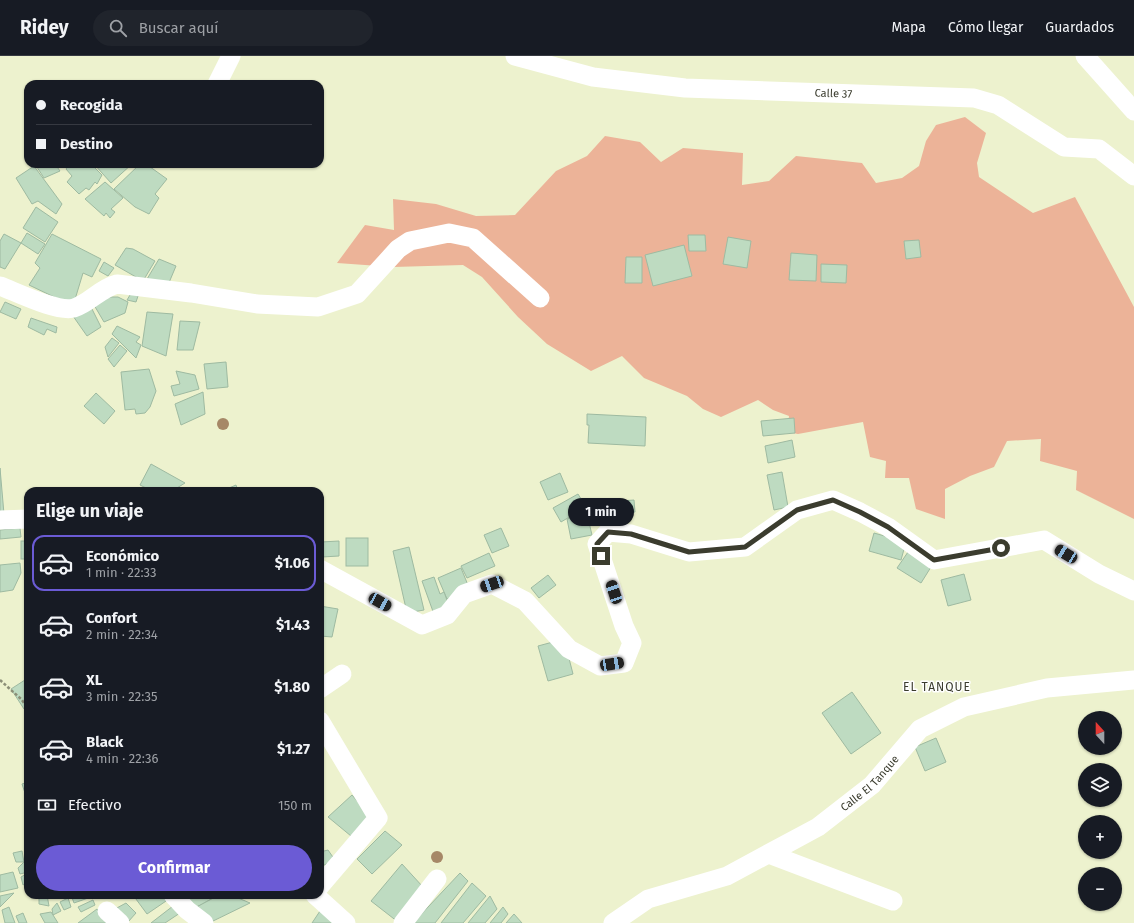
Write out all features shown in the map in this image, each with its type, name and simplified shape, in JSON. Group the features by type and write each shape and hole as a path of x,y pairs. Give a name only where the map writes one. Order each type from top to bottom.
{"street":[{"path":"219,80 231,56"},
{"name":"Calle 37","path":"515,56 593,77 685,88 974,98 998,105 1064,147 1099,149 1134,176"},
{"path":"1084,56 1134,111"},
{"path":"0,286 56,307 73,309 107,287 117,284 191,293 257,304 318,307 357,294 398,249 410,241 449,233 473,238 540,298"},
{"path":"324,572 422,625 447,615 464,594 492,584 525,601 569,649 600,666 624,662 632,643 624,626 597,544 608,532 631,534 689,552 745,547 797,510 833,500 888,527 934,560 1044,540 1099,574 1134,592"},
{"path":"0,520 24,518"},
{"path":"324,686 342,674"},
{"name":"Calle El Tanque","path":"613,923 648,899 727,876 818,827 872,784 920,729 964,707 1047,688 1134,680"},
{"path":"324,728 378,818 324,881"},
{"path":"769,854 893,901"},
{"path":"403,923 437,879"},
{"path":"177,899 187,910 204,923"},
{"path":"319,899 346,923"}],"path":[{"path":"0,680 24,703"}],"shaded area":[{"path":"965,117 986,133 977,163 979,177 1033,213 1075,197 1134,307 1134,519 1076,490 1077,471 1040,461 1041,439 1007,441 994,467 970,476 945,489 945,519 916,509 909,478 885,478 886,461 870,457 863,422 798,434 787,432 789,416 773,410 758,400 721,417 703,409 687,396 644,378 622,356 591,371 547,344 518,317 482,277 463,265 393,267 337,263 365,225 394,230 393,199 436,204 476,216 515,215 556,171 587,156 605,136 640,142 661,162 683,148 743,153 742,185 769,181 796,156 862,163 876,183 902,178 919,166 926,141 936,125"}],"building":[{"path":"31,168 35,168 62,204 56,214 38,201 32,204 16,178"},
{"path":"38,168 58,168 60,171 44,178"},
{"path":"95,168 102,175 97,184 95,182 89,190 86,188 79,194 67,182 72,176 66,169"},
{"path":"98,168 128,168 111,183"},
{"path":"136,168 152,168 167,179 155,194 159,198 149,214 135,207 114,189"},
{"path":"105,182 123,198 111,209 115,212 110,218 106,213 104,216 85,199"},
{"path":"36,207 58,222 45,242 23,228"},
{"path":"27,233 45,244 38,254 21,243"},
{"path":"4,234 21,243 5,269 0,267 0,241"},
{"path":"52,234 101,259 92,277 83,273 73,306 29,285 40,268 35,263"},
{"path":"688,235 705,235 706,251 689,251"},
{"path":"728,237 751,241 747,268 723,264"},
{"path":"919,240 921,257 906,259 904,241"},
{"path":"684,245 692,276 653,286 645,255"},
{"path":"126,248 133,249 155,261 143,281 115,265"},
{"path":"791,253 817,255 816,281 789,280"},
{"path":"626,257 642,257 642,283 625,283"},
{"path":"159,259 176,266 168,285 147,279"},
{"path":"104,262 114,268 108,276 99,271"},
{"path":"821,264 847,265 846,283 821,282"},
{"path":"133,290 139,293 136,302 127,300"},
{"path":"108,297 118,297 128,302 125,313 104,322 94,305"},
{"path":"5,302 21,309 16,319 0,312"},
{"path":"91,307 101,327 87,336 73,316"},
{"path":"147,312 173,314 166,356 142,346"},
{"path":"31,318 57,327 56,333 47,329 44,335 28,327"},
{"path":"180,321 200,322 193,350 177,350"},
{"path":"117,326 140,337 136,342 141,345 136,358 112,334"},
{"path":"112,338 119,343 108,357 105,347"},
{"path":"120,345 127,351 114,367 108,359"},
{"path":"226,362 228,387 207,389 204,364"},
{"path":"149,369 156,391 150,407 145,413 136,414 135,409 125,410 121,372"},
{"path":"176,371 195,375 199,389 174,396 171,386 180,384"},
{"path":"203,392 205,414 181,425 175,404"},
{"path":"96,393 115,411 104,424 84,406"},
{"path":"587,414 646,417 645,446 588,443 589,425 587,425"},
{"path":"794,418 795,433 763,436 761,421"},
{"path":"792,440 795,457 768,463 765,446"},
{"path":"151,464 185,483 178,487 144,487 140,485"},
{"path":"0,468 4,514 0,514"},
{"path":"782,472 788,507 774,510 767,475"},
{"path":"560,473 568,492 548,500 540,482"},
{"path":"578,494 586,507 561,522 553,508"},
{"path":"634,500 635,512 595,515 593,503"},
{"path":"587,514 592,535 571,539 567,519"},
{"path":"20,528 21,537 0,539 0,530"},
{"path":"501,528 509,546 492,553 484,535"},
{"path":"874,533 906,542 901,560 869,551"},
{"path":"346,538 368,538 368,566 346,566"},
{"path":"21,541 24,541 24,559 21,559"},
{"path":"339,541 339,556 324,557 324,542"},
{"path":"409,547 424,610 407,613 393,551"},
{"path":"908,552 931,567 921,583 897,568"},
{"path":"489,553 495,566 467,578 461,566"},
{"path":"20,563 21,573 13,590 0,592 0,565"},
{"path":"461,568 470,590 447,599 438,578"},
{"path":"964,574 971,600 948,606 941,580"},
{"path":"548,575 556,585 539,598 531,588"},
{"path":"434,577 440,594 444,592 451,611 435,617 422,581"},
{"path":"324,607 338,609 332,637 324,636"},
{"path":"564,639 573,674 548,681 538,646"},
{"path":"24,681 24,709 11,689"},
{"path":"852,692 881,733 851,754 822,713"},
{"path":"936,738 946,762 925,771 915,747"},
{"path":"352,795 370,816 351,836 328,817"},
{"path":"385,831 402,845 372,874 357,859"},
{"path":"328,850 335,860 324,865 324,851"},
{"path":"22,851 24,862 16,862 13,853"},
{"path":"24,862 24,873 20,874 18,868"},
{"path":"402,864 423,887 398,922 371,901"},
{"path":"13,872 18,888 0,892 0,875"},
{"path":"460,873 468,881 435,923 413,923"},
{"path":"24,875 23,885 21,877"},
{"path":"472,883 486,896 463,923 441,923"},
{"path":"14,893 0,907 0,896"},
{"path":"490,896 497,909 485,923 468,923"},
{"path":"39,899 48,899 49,906 39,904"},
{"path":"68,899 71,907 64,910 60,902"},
{"path":"72,899 85,899 74,903"},
{"path":"136,899 169,899 147,914"},
{"path":"181,899 212,899 191,910"},
{"path":"212,899 240,899 250,903 209,923 191,910"},
{"path":"93,900 95,905 81,912 78,907"},
{"path":"57,903 61,911 53,915 52,909"},
{"path":"126,903 136,913 128,922 115,909"},
{"path":"173,906 180,913 165,923 151,923"},
{"path":"9,907 15,923 5,923 2,910"},
{"path":"503,907 508,914 501,923 490,923"},
{"path":"322,908 335,923 312,923"},
{"path":"97,909 106,923 78,923"},
{"path":"51,912 58,923 45,923 40,914"},
{"path":"23,913 27,923 19,923 16,916"},
{"path":"514,914 522,923 506,923"}],"district":[{"name":"EL TANQUE","path":"937,687"}],"route":[{"path":"601,556 597,544 608,532 631,534 689,552 745,547 797,510 833,500 888,527 934,560 1001,548"}]}
